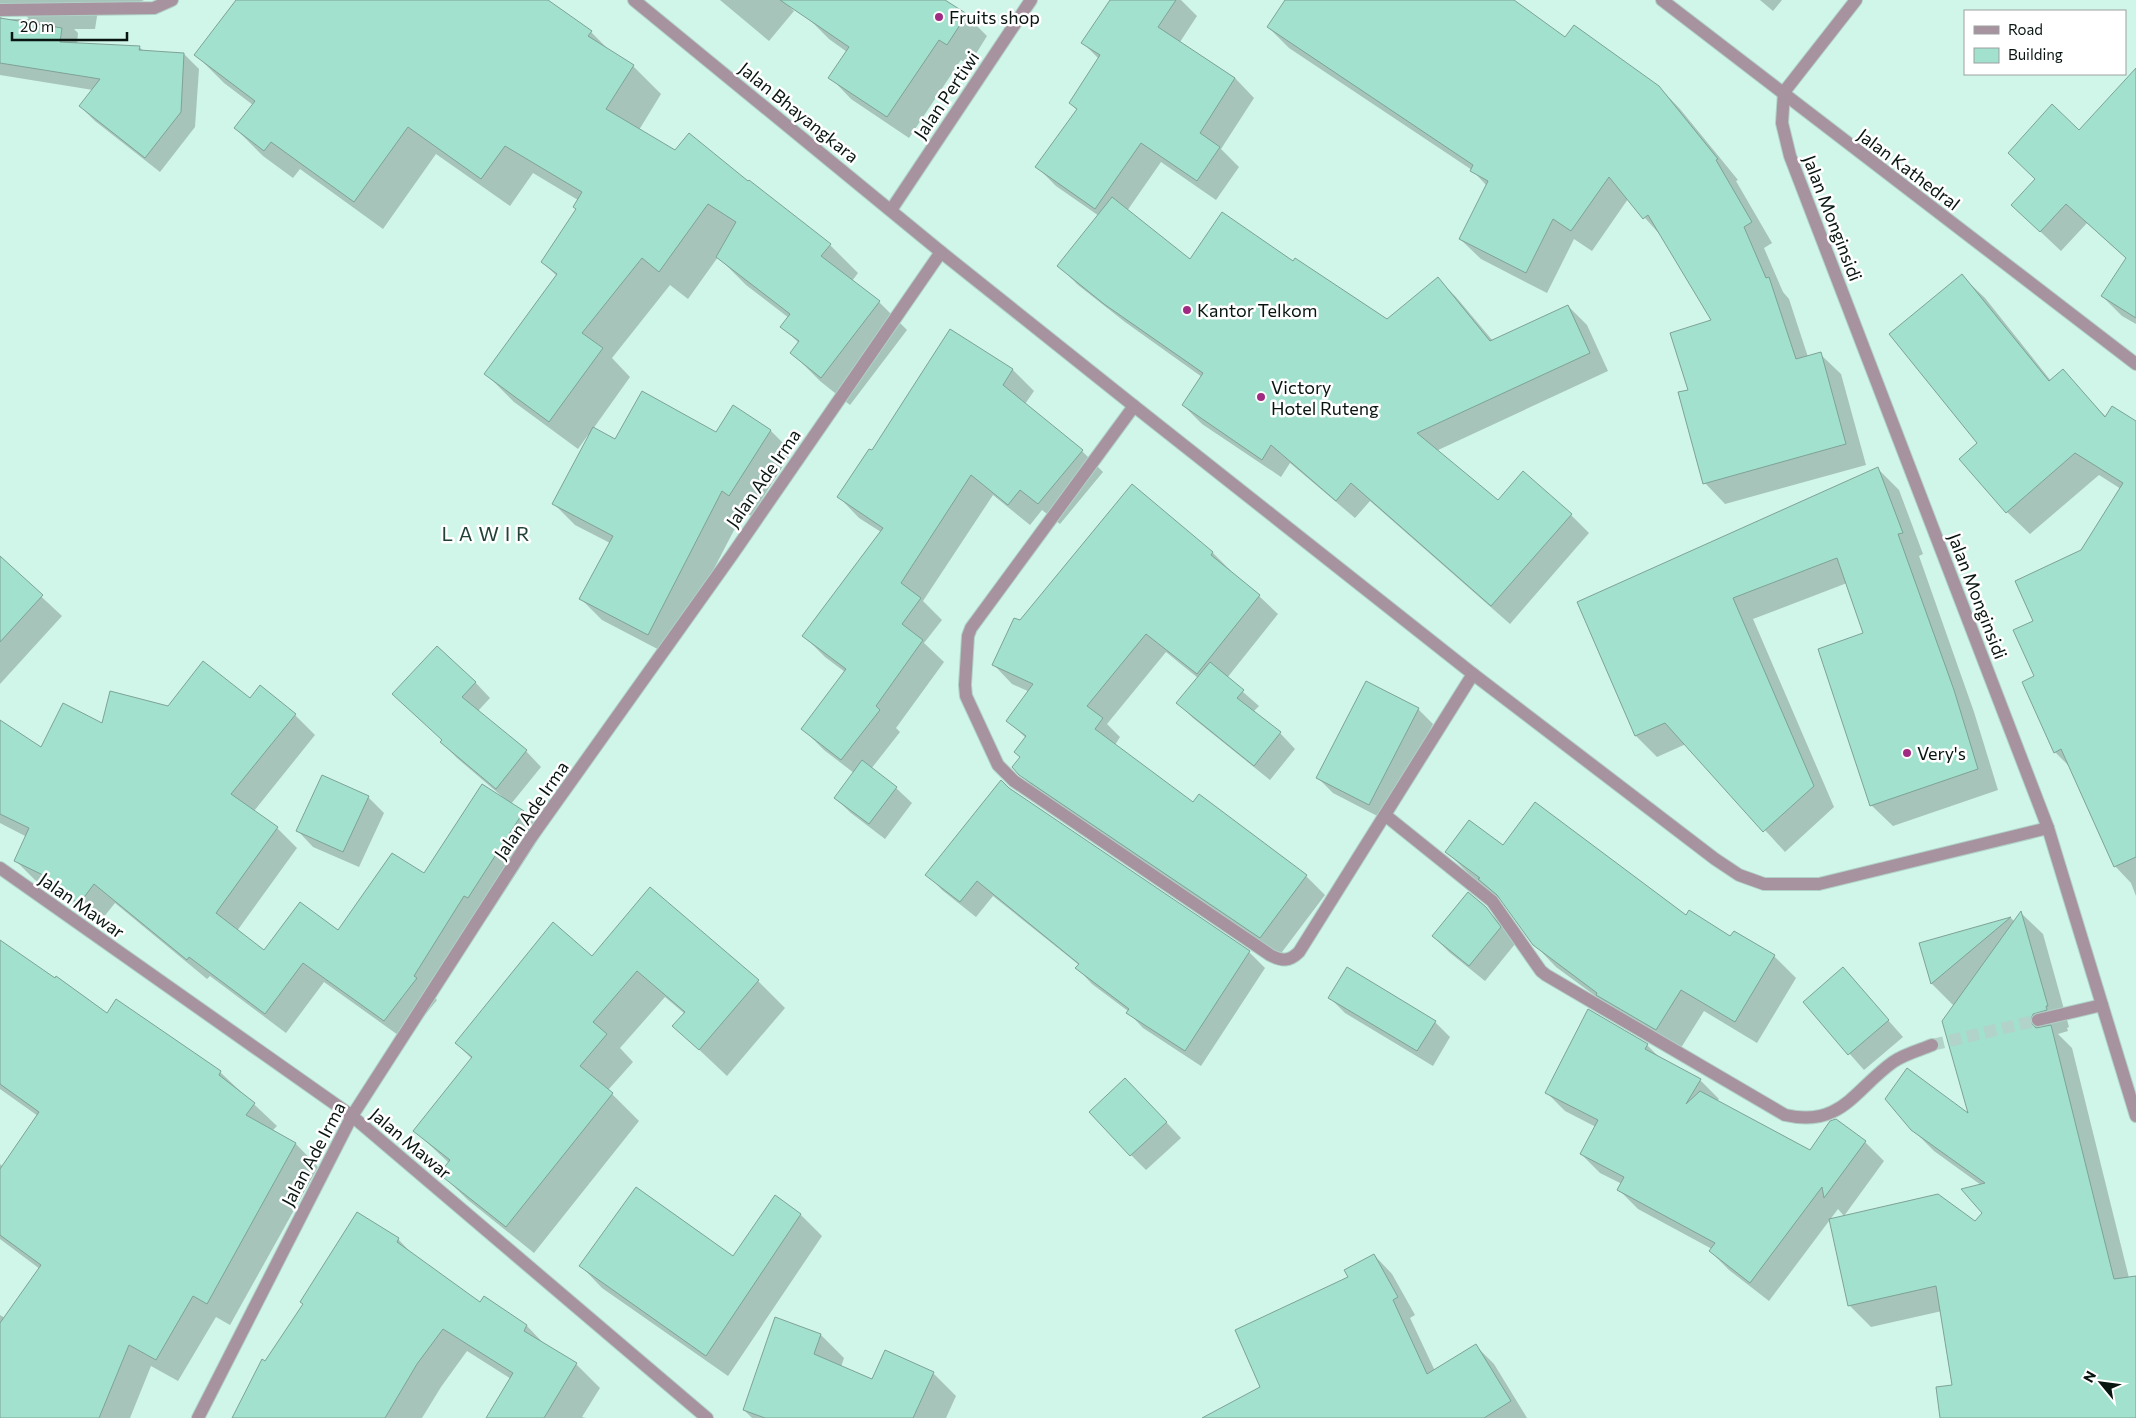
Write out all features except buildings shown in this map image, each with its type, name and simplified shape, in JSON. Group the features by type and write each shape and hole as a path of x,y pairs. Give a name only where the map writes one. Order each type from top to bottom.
{"street":[{"path":"0,10 154,8 172,0"},
{"name":"Jalan Bhayangkara","path":"634,0 941,252 1134,406 1474,674 1715,859 1739,875 1764,884 1819,884 2048,828"},
{"name":"Jalan Pertiwi","path":"891,210 1031,0"},
{"name":"Jalan Kathedral","path":"1662,0 2136,364"},
{"path":"1784,92 1856,0"},
{"name":"Jalan Monginsidi","path":"1784,92 1782,123 1790,156 2048,828 2136,1116"},
{"name":"Jalan Ade Irma","path":"198,1418 352,1116 530,839 732,555 941,252"},
{"path":"1134,406 971,628 968,636 966,643 966,696 998,765 1014,781 1270,955 1286,961 1293,958 1299,952 1474,674"},
{"path":"1385,814 1492,901 1546,975 1785,1116 1802,1119 1829,1115 1845,1104 1895,1060 1932,1045"},
{"name":"Jalan Mawar","path":"0,868 352,1116 707,1418"},
{"path":"2038,1020 2102,1005"}],"tunnel":[{"path":"1932,1045 2038,1020"}],"place":[{"name":"Fruits shop","path":"939,17"},
{"name":"Kantor Telkom","path":"1187,310"},
{"name":"Victory Hotel Ruteng","path":"1261,397"},
{"name":"Very's","path":"1907,753"}],"district":[{"name":"L A W I R","path":"486,533"}]}
